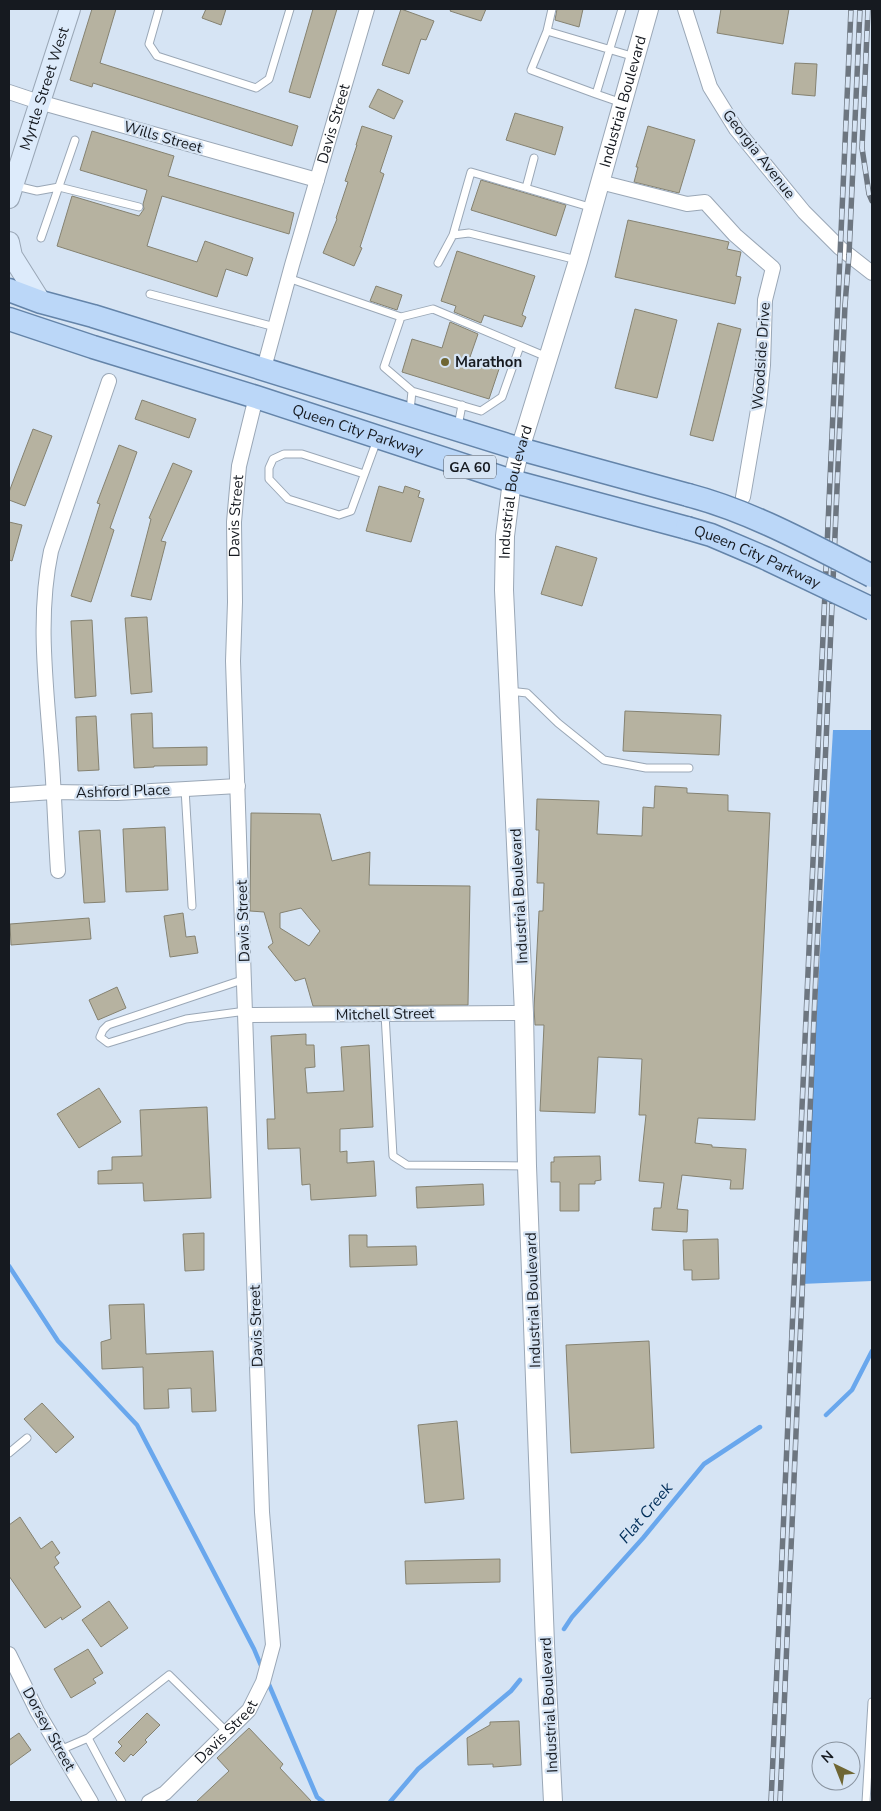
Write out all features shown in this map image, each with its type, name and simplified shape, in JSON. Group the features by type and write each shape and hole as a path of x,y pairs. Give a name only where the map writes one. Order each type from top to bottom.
{"main road":[{"name":"Myrtle Street West","path":"10,193 70,9"},
{"path":"9,242 12,256 41,302"},
{"name":"Queen City Parkway","path":"9,290 41,302 264,368 520,449 714,502 781,530 872,576"},
{"name":"Queen City Parkway","path":"9,319 256,397 512,482 711,535 765,558 872,609"},
{"name":"Davis Street","path":"256,397 264,368"}],"street":[{"name":"Davis Street","path":"264,368 288,278 368,9"},
{"name":"Industrial Boulevard","path":"554,1802 545,1644 527,1166 524,1013 504,590 505,536 512,482 520,449 578,261 649,9"},
{"name":"Georgia Avenue","path":"684,9 710,87 736,129 804,212 840,248 872,273"},
{"name":"Wills Street","path":"9,92 317,180"},
{"name":"Woodside Drive","path":"600,182 687,204 705,202 735,235 773,268 765,300 763,365 759,404 744,497"},
{"path":"58,871 44,656 44,592 46,571 50,551 109,381"},
{"name":"Davis Street","path":"149,1802 165,1793 249,1710 263,1682 273,1645 262,1512 233,662 235,602 234,522 239,466 256,397"},
{"name":"Ashford Place","path":"9,795 53,792 117,793 238,786"},
{"name":"Mitchell Street","path":"246,1013 524,1013"},
{"name":"Dorsey Street","path":"9,1654 37,1711 91,1802"}],"lane":[{"path":"159,9 149,44 157,56 256,88 270,79 290,9"},
{"path":"552,9 547,31 531,70 622,103"},
{"path":"596,94 622,9"},
{"path":"547,31 636,57"},
{"path":"42,238 75,140"},
{"path":"526,188 534,158"},
{"path":"438,263 453,235 471,172 593,208"},
{"path":"10,193 59,187 139,207"},
{"path":"453,235 469,233 578,261"},
{"path":"288,278 401,317 433,310 548,358"},
{"path":"150,294 275,327"},
{"path":"401,317 384,367 412,391 481,411 502,397 520,346"},
{"path":"409,414 412,391"},
{"path":"457,429 462,405"},
{"path":"364,474 302,454 284,454 273,459 269,468 268,480 288,499 339,515 351,511 378,437"},
{"path":"509,691 527,693 558,723 604,760 646,768 689,768"},
{"path":"185,789 192,906"},
{"path":"245,979 108,1025 100,1037 108,1043 186,1019 246,1013"},
{"path":"385,1014 393,1156 407,1165 527,1166"},
{"path":"9,1453 27,1438"},
{"path":"60,1750 88,1738 169,1675 227,1732"},
{"path":"866,1802 872,1702"},
{"path":"88,1738 122,1802"}],"shaded area":[{"path":"833,730 872,730 872,1281 801,1284"}],"building":[{"path":"92,9 116,9 100,63 298,126 292,146 93,83 92,87 70,80"},
{"path":"206,9 226,9 221,25 202,18"},
{"path":"313,9 337,9 310,98 289,92"},
{"path":"401,9 434,21 426,40 421,39 409,74 382,65"},
{"path":"451,9 486,9 481,21 450,11"},
{"path":"557,9 583,9 579,27 555,20"},
{"path":"721,9 789,9 783,44 717,33"},
{"path":"795,63 817,64 815,96 792,94"},
{"path":"378,89 403,101 394,119 369,107"},
{"path":"515,113 563,127 555,155 506,140"},
{"path":"362,126 392,136 380,172 384,174 360,247 362,248 354,266 323,253 337,219 348,182 345,181"},
{"path":"648,126 695,140 679,193 634,182 638,167 636,167"},
{"path":"92,131 174,156 168,176 294,213 289,234 162,196 147,246 197,262 205,241 253,258 247,276 226,269 217,297 57,246 72,196 139,216 144,209 143,204 147,190 80,170"},
{"path":"481,180 566,205 556,236 471,210"},
{"path":"628,220 729,242 727,249 741,252 736,276 741,277 735,304 615,277"},
{"path":"457,251 535,276 522,315 526,317 522,327 484,315 481,323 454,312 456,306 441,301"},
{"path":"376,286 402,295 397,310 370,301"},
{"path":"635,309 677,320 657,398 615,388"},
{"name":"Marathon","path":"450,322 478,334 470,357 500,366 489,399 402,372 412,339 442,348"},
{"path":"718,323 741,329 713,441 690,435"},
{"path":"142,400 196,419 189,438 135,419"},
{"path":"33,429 52,436 25,506 9,500 9,492"},
{"path":"119,445 137,452 110,528 114,530 91,602 71,596 100,504 97,503"},
{"path":"173,463 192,471 161,541 166,542 151,600 131,596 151,519 149,518"},
{"path":"379,486 403,493 405,486 420,491 418,497 424,499 411,542 366,531"},
{"path":"9,522 22,525 12,561 9,560"},
{"path":"556,546 597,558 582,606 541,594"},
{"path":"147,617 152,692 131,694 125,618"},
{"path":"92,620 96,696 75,698 71,621"},
{"path":"625,711 721,715 719,755 623,751"},
{"path":"152,713 153,748 207,747 207,765 134,768 131,714"},
{"path":"96,716 99,770 78,771 76,717"},
{"path":"655,786 687,788 687,793 728,795 728,811 770,813 755,1120 698,1118 695,1143 712,1145 712,1147 746,1149 743,1189 730,1189 731,1180 682,1175 677,1209 688,1210 687,1232 652,1230 654,1208 661,1208 664,1183 639,1181 646,1115 639,1115 642,1059 598,1057 595,1113 540,1111 544,1025 535,1025 534,1008 539,911 543,911 544,883 537,883 539,830 536,830 537,799 599,801 597,834 642,836 643,807 654,808"},
{"path":"251,813 320,814 332,861 370,852 369,885 470,886 468,1005 313,1006 305,978 295,981 268,947 273,943 264,912 250,911","holes":["301,908 320,931 309,946 280,928 280,913"]},
{"path":"165,827 168,890 126,892 123,829"},
{"path":"100,830 105,902 84,903 79,831"},
{"path":"183,913 186,937 195,936 198,953 170,957 164,916"},
{"path":"89,918 91,939 11,945 10,924"},
{"path":"117,987 126,1008 98,1020 89,1000"},
{"path":"306,1034 306,1045 314,1045 315,1067 305,1068 307,1093 344,1091 341,1047 369,1045 373,1127 340,1129 340,1152 347,1151 347,1163 374,1161 376,1196 311,1200 310,1184 302,1185 300,1148 268,1149 267,1119 275,1119 271,1036"},
{"path":"99,1088 121,1122 79,1148 57,1114"},
{"path":"207,1107 211,1198 144,1201 143,1183 98,1184 98,1171 112,1170 112,1157 142,1156 140,1110"},
{"path":"600,1156 601,1180 595,1181 595,1184 579,1184 579,1211 560,1211 560,1182 551,1182 551,1162 554,1162 554,1157"},
{"path":"483,1184 484,1205 417,1208 416,1187"},
{"path":"204,1233 204,1270 185,1271 183,1234"},
{"path":"349,1235 367,1235 367,1247 416,1246 417,1265 350,1267"},
{"path":"718,1239 719,1279 692,1280 692,1270 684,1270 683,1240"},
{"path":"144,1304 146,1354 213,1351 216,1411 192,1412 191,1388 168,1389 169,1408 144,1409 143,1367 102,1369 101,1342 111,1339 109,1305"},
{"path":"649,1341 654,1448 571,1453 566,1345"},
{"path":"42,1403 74,1437 56,1453 24,1419"},
{"path":"457,1421 464,1499 425,1503 418,1425"},
{"path":"20,1517 41,1549 52,1541 60,1553 55,1557 59,1563 54,1567 81,1607 62,1620 61,1617 45,1628 9,1576 9,1525"},
{"path":"500,1559 500,1582 406,1584 405,1561"},
{"path":"109,1601 128,1628 101,1647 82,1620"},
{"path":"88,1649 103,1673 93,1679 96,1683 71,1698 54,1669"},
{"path":"147,1713 160,1725 145,1740 147,1742 124,1762 115,1753 122,1746 118,1742"},
{"path":"519,1721 521,1765 493,1767 493,1764 468,1765 467,1738 490,1725 490,1722"},
{"path":"249,1728 283,1764 280,1768 312,1802 196,1802 229,1771 217,1758"},
{"path":"19,1733 31,1750 9,1766 9,1740"}],"waterway":[{"path":"9,1266 58,1341 137,1425 254,1649 262,1668"},
{"name":"Flat Creek","path":"826,1415 852,1390 872,1351"},
{"name":"Flat Creek","path":"564,1629 572,1617 643,1538 704,1464 760,1427"},
{"path":"267,1680 317,1797 323,1802"},
{"name":"Flat Creek","path":"390,1802 418,1769 511,1691 520,1680"}],"railway":[{"path":"771,1802 851,9"},
{"path":"780,1802 845,305 860,9"},
{"path":"868,9 862,148 869,194 872,201"}],"place":[{"name":"Marathon","path":"445,362"}]}
